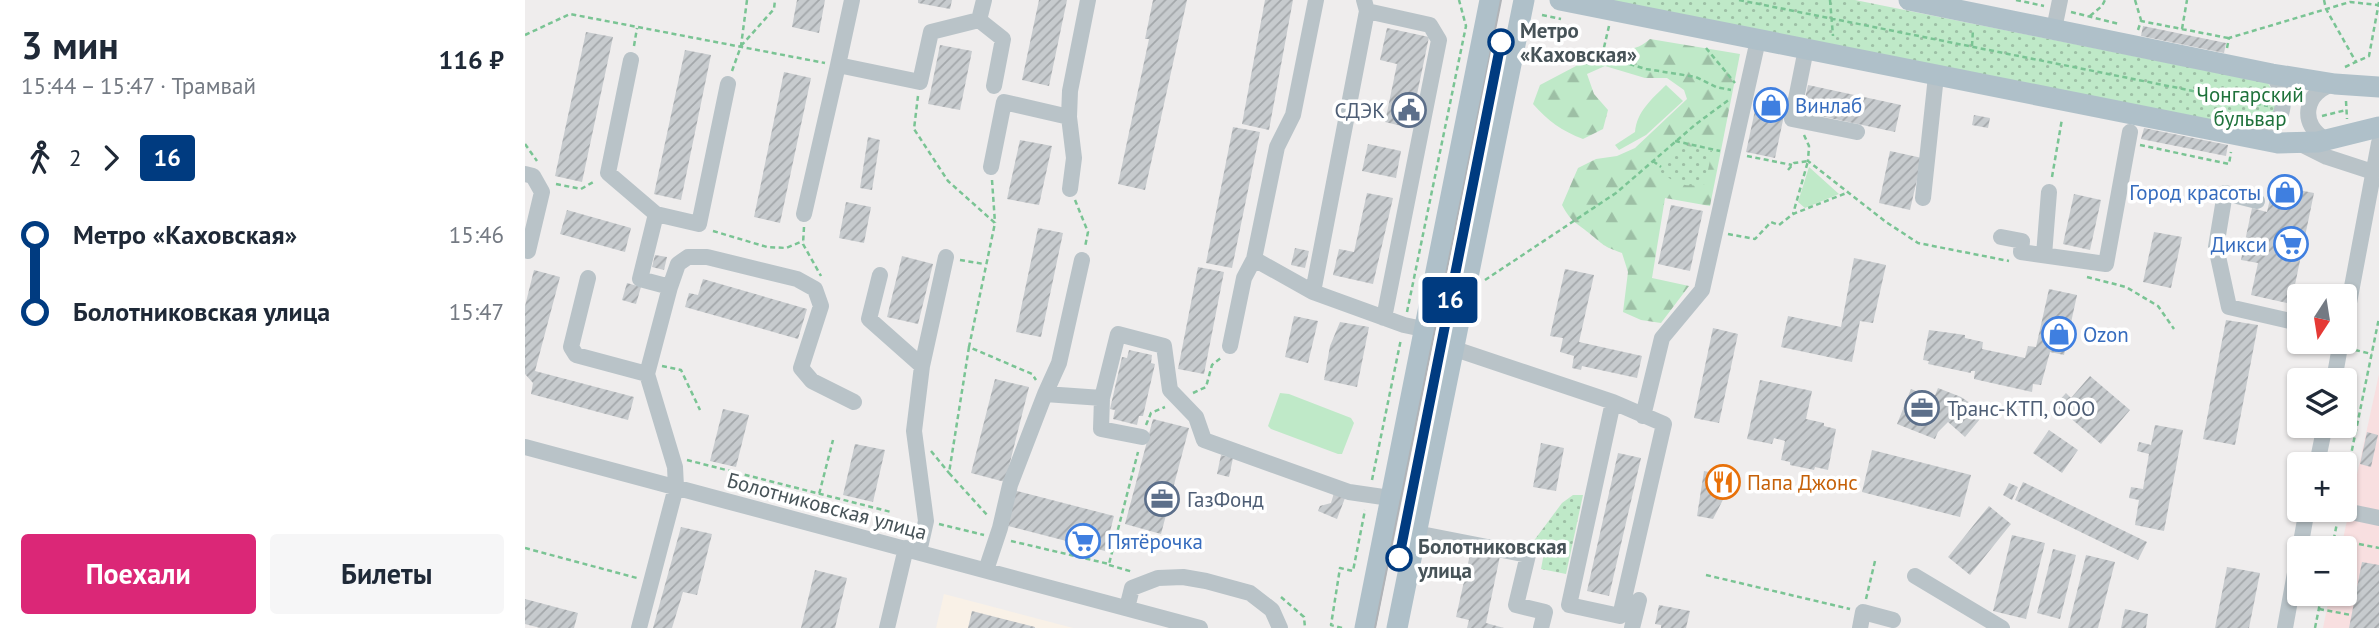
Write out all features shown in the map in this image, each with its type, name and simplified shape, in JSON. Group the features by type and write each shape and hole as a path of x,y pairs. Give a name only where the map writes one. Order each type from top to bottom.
{"main road":[{"path":"1365,628 1490,0"},
{"path":"1397,628 1524,0"},
{"path":"1909,0 1962,5 2054,29 2273,74 2339,76 2379,87"},
{"path":"1561,10 1758,40 2260,139 2301,144 2379,127"}],"street":[{"path":"804,214 852,0"},
{"path":"979,20 984,0"},
{"path":"1070,189 1075,158 1069,117 1070,91 1088,0"},
{"path":"1229,350 1244,278 1254,259 1277,147 1293,115 1317,0"},
{"path":"2054,29 2060,0"},
{"path":"1313,292 1365,6 1430,25 1439,40 1384,318"},
{"path":"838,65 920,82 931,32 979,20"},
{"path":"979,20 1003,39 994,86"},
{"path":"1643,416 1662,338 1702,290 1758,40"},
{"path":"1806,50 1792,119 1857,132"},
{"path":"631,60 608,173 656,214 699,224 728,84"},
{"path":"2260,139 2275,127 2283,109 2282,90 2273,74"},
{"path":"1923,198 1935,76"},
{"path":"2327,140 2310,125 2308,109 2310,101 2320,89 2339,76"},
{"path":"991,167 1004,102 1069,117"},
{"path":"2001,237 2022,241 2021,251 2106,264 2132,138"},
{"path":"2357,285 2371,239 2373,172 2379,143"},
{"path":"2301,144 2327,157 2373,172"},
{"path":"525,250 528,251 542,192 531,169"},
{"path":"2044,255 2049,192"},
{"path":"2257,201 2225,193 2216,247 2229,307 2287,320"},
{"path":"656,214 640,279 670,287"},
{"path":"639,628 675,487 675,467 648,369 678,264 688,257 698,257 758,268 797,279 815,289 821,306 801,368 812,381 854,402"},
{"path":"887,628 913,550 926,521 914,431 922,366 946,257"},
{"path":"1254,259 1313,292 1384,318 1423,328"},
{"path":"986,570 1003,536 1010,485 1059,363 1083,260"},
{"path":"880,275 869,319 922,366"},
{"path":"587,278 571,347 576,355 648,369"},
{"path":"1142,437 1101,429 1102,398 1118,334 1164,346 1170,390 1196,417 1204,440 1349,492 1390,498"},
{"path":"1416,533 1528,555 1516,606 1543,620 1569,605 1620,616 1664,424 1613,402 1455,349"},
{"path":"1045,394 1102,398"},
{"path":"1569,605 1613,402"},
{"name":"Болотниковская улица","path":"525,446 1200,628"},
{"path":"2357,514 2379,518"},
{"path":"1915,576 2002,628"},
{"path":"1127,608 1132,588 1158,579 1183,577 1250,593 1272,610 1280,628"},
{"path":"1632,628 1639,600"},
{"path":"2285,628 2289,606"},
{"path":"1862,620 1893,620"}],"path":[{"path":"728,84 741,46 747,0"},
{"path":"741,46 773,9 775,0"},
{"path":"1739,0 2276,107"},
{"path":"2090,16 2105,0"},
{"path":"2135,0 2141,20 2138,30"},
{"path":"2182,29 2187,0"},
{"path":"2323,0 2356,62"},
{"path":"2141,20 2229,38 2350,2 2379,4 2368,55 2339,76"},
{"path":"1542,15 1561,10"},
{"path":"525,35 570,14 838,65"},
{"path":"1609,25 1602,56 1646,69 1696,76 1716,87 1741,91 1704,45"},
{"path":"631,60 637,27"},
{"path":"2225,48 2227,49 2229,38"},
{"path":"2371,44 2379,45"},
{"path":"920,82 914,130 948,181 995,223"},
{"path":"1752,93 1795,102"},
{"path":"1481,282 1616,193 1696,124 1730,99"},
{"path":"2049,192 2062,119"},
{"path":"1793,214 1808,161 1809,146 1797,120"},
{"path":"2132,138 2229,163 2231,151"},
{"path":"525,144 531,169"},
{"path":"1653,161 1661,167"},
{"path":"1789,170 1794,163 1808,161 1918,243 2009,261"},
{"path":"991,167 995,223 969,347 949,473 1003,536"},
{"path":"551,183 581,189 608,173"},
{"path":"1070,189 1088,232"},
{"path":"1716,231 1755,239 1771,222 1779,225 1793,214 1849,192"},
{"path":"804,214 803,241 824,281 815,289"},
{"path":"699,224 720,235 767,247 786,248 803,241"},
{"path":"946,257 985,264"},
{"path":"2087,277 2126,287 2137,293 2158,306 2174,329"},
{"path":"2352,452 2379,318"},
{"path":"969,347 1033,374 1045,394"},
{"path":"926,521 1003,536 1109,564 1142,437 1151,413 1206,387 1212,365 1229,350"},
{"path":"648,369 681,370 700,410"},
{"path":"811,523 833,440"},
{"path":"675,467 688,460 891,512"},
{"path":"2357,544 2379,548"},
{"path":"525,548 651,581"},
{"path":"1706,575 1862,620 1875,561"},
{"path":"2315,628 2319,608 2351,615"}],"shaded area":[{"path":"2379,374 2379,628 2323,628 2327,606 2357,606 2357,536 2344,536 2347,522 2357,522 2357,475"},
{"path":"944,594 1073,628 936,628"}],"green space":[{"name":"Чонгарский бульвар","path":"1591,0 1855,0 2268,83 2278,101 2274,122 2257,135"},
{"path":"1650,39 1740,54 1710,206 1665,198 1652,278 1689,286 1661,323 1641,320 1623,312 1628,272 1622,253 1604,245 1577,224 1562,205 1578,168 1596,159 1617,156 1635,148 1687,99 1684,90 1667,78 1645,78 1605,66 1587,74 1594,94 1608,110 1603,129 1583,139 1556,125 1533,104 1540,85 1576,66 1589,50 1629,49"},
{"path":"1666,85 1683,101 1646,135 1619,150 1615,145 1635,132 1642,112"},
{"path":"1683,145 1712,151 1705,184 1680,184 1658,170"},
{"path":"1809,167 1839,194 1805,208 1798,202"},
{"path":"1280,393 1351,418 1354,423 1342,454 1271,429 1268,426"},
{"path":"1573,495 1583,495 1566,574 1541,569 1544,553 1527,550 1562,503"}],"building":[{"path":"797,0 825,0 819,33 792,27"},
{"path":"918,0 952,0 950,9 918,3"},
{"path":"1039,0 1067,0 1049,86 1022,80"},
{"path":"1153,0 1187,0 1145,190 1118,184 1149,39 1145,39"},
{"path":"1265,0 1293,0 1269,130 1242,124"},
{"path":"2143,26 2226,43 2224,53 2141,36"},
{"path":"1387,28 1429,37 1410,128 1385,122 1397,64 1380,60"},
{"path":"586,32 613,37 582,182 555,176"},
{"path":"940,45 972,51 960,110 928,104"},
{"path":"685,50 711,55 681,200 654,194"},
{"path":"784,72 811,78 780,223 754,217"},
{"path":"1808,85 1901,105 1895,132 1802,112"},
{"path":"1757,101 1786,106 1775,158 1746,152"},
{"path":"1974,115 1990,118 1988,128 1972,125"},
{"path":"1233,127 1260,132 1232,268 1206,263"},
{"path":"2144,128 2228,145 2226,156 2141,139"},
{"path":"868,137 880,140 872,190 860,188"},
{"path":"1020,140 1052,146 1039,205 1007,199"},
{"path":"1368,144 1401,151 1396,178 1362,171"},
{"path":"1890,151 1922,158 1910,210 1879,203"},
{"path":"2273,185 2314,193 2295,284 2287,284 2287,303 2251,295 2258,263 2241,260 2252,208 2267,212"},
{"path":"1367,193 1393,198 1373,284 1333,275 1339,249 1354,252"},
{"path":"2074,194 2101,200 2090,250 2063,244"},
{"path":"846,202 871,207 864,243 839,238"},
{"path":"1671,205 1703,211 1690,271 1658,264"},
{"path":"567,210 631,228 625,252 560,234"},
{"path":"1038,228 1063,233 1041,337 1016,332"},
{"path":"2154,232 2182,237 2171,288 2143,282"},
{"path":"1295,248 1309,251 1305,268 1291,265"},
{"path":"655,255 667,257 664,270 652,267"},
{"path":"902,256 933,264 918,324 887,317"},
{"path":"1854,258 1886,265 1873,323 1860,321 1852,362 1781,347 1788,316 1841,327"},
{"path":"1198,267 1224,272 1204,374 1178,369"},
{"path":"1565,269 1594,275 1579,342 1642,356 1637,378 1582,366 1581,370 1572,368 1574,356 1560,352 1563,338 1550,336"},
{"path":"534,270 560,277 535,371 634,397 628,420 531,394 533,383 525,374 525,306"},
{"path":"703,279 807,309 798,339 685,307 689,293 698,295"},
{"path":"627,283 641,287 636,304 622,300"},
{"path":"2049,289 2077,295 2064,355 2050,352 2041,385 2033,384 2032,392 1974,379 1975,371 1971,373 1928,364 1929,361 1923,360 1929,330 1965,335 1965,338 1983,342 1982,349 2025,358 2028,346 2036,347"},
{"path":"1294,316 1318,321 1308,363 1285,357"},
{"path":"2226,320 2258,325 2235,445 2203,439"},
{"path":"1340,322 1369,327 1357,387 1324,380 1330,346"},
{"path":"1713,328 1738,334 1719,423 1694,418"},
{"path":"1129,350 1152,355 1151,363 1155,364 1143,416 1139,416 1137,425 1113,419 1115,410 1110,409 1122,357 1127,358"},
{"path":"2090,376 2130,410 2101,444 2055,405 2066,393 2071,398"},
{"path":"995,379 1029,387 1005,482 971,473"},
{"path":"1760,380 1812,391 1806,419 1836,429 1828,470 1790,465 1790,462 1781,460 1785,441 1774,438 1772,444 1747,439"},
{"path":"1938,388 1961,397 1985,413 1965,437 1948,422 1935,439 1897,424 1911,389 1934,398"},
{"path":"723,409 749,415 736,467 710,461"},
{"path":"1153,419 1189,428 1161,534 1125,524"},
{"path":"2155,425 2183,430 2164,531 2135,525 2139,500 2129,498 2131,487 2143,489 2149,454 2137,451 2139,442 2151,445"},
{"path":"2049,430 2078,450 2062,473 2033,453"},
{"path":"2367,432 2378,435 2371,467 2360,464"},
{"path":"1541,443 1564,448 1556,491 1533,487"},
{"path":"855,444 885,450 873,502 843,495"},
{"path":"1872,450 1971,475 1960,517 1862,492"},
{"path":"1618,453 1641,458 1609,596 1587,591"},
{"path":"1221,455 1233,458 1229,477 1217,474"},
{"path":"1704,471 1729,476 1727,492 1713,519 1697,516"},
{"path":"2023,482 2147,542 2138,560 2015,500"},
{"path":"2009,483 2018,487 2012,500 2003,495"},
{"path":"1013,490 1114,516 1105,551 1004,525"},
{"path":"1334,493 1345,498 1337,519 1318,511 1320,506 1331,503"},
{"path":"1989,506 2011,524 1970,575 1948,557"},
{"path":"681,527 712,534 697,595 683,592 672,628 653,628"},
{"path":"2012,535 2045,543 2026,619 1993,611"},
{"path":"2053,549 2076,555 2060,619 2037,613"},
{"path":"1471,550 1500,556 1486,623 1504,628 1467,628 1469,620 1456,617"},
{"path":"2086,555 2115,562 2098,628 2068,628"},
{"path":"2362,562 2379,565 2379,628 2349,628 2353,606 2357,606 2357,587"},
{"path":"2227,567 2260,573 2249,628 2215,628"},
{"path":"815,570 847,578 835,628 801,628"},
{"path":"525,599 578,613 574,628 540,628 525,624"},
{"path":"1659,605 1690,611 1686,628 1661,628 1661,625 1655,624"},
{"path":"2125,609 2148,614 2146,628 2121,628"},
{"path":"972,611 1035,627 1035,628 968,628"}],"tram line":[{"path":"1375,628 1501,0"},
{"name":"16","path":"1399,558 1501,42"}],"place":[{"name":"Метро «Каховская»","path":"1501,42"},
{"name":"Винлаб","path":"1771,105"},
{"name":"СДЭК","path":"1409,110"},
{"name":"Город красоты","path":"2285,192"},
{"name":"Дикси","path":"2291,244"},
{"name":"Ozon","path":"2059,334"},
{"name":"Транс-КТП, ООО","path":"1922,408"},
{"name":"Папа Джонс","path":"1723,482"},
{"name":"ГазФонд","path":"1162,499"},
{"name":"Пятёрочка","path":"1083,541"},
{"name":"Болотниковская улица","path":"1399,558"}]}
